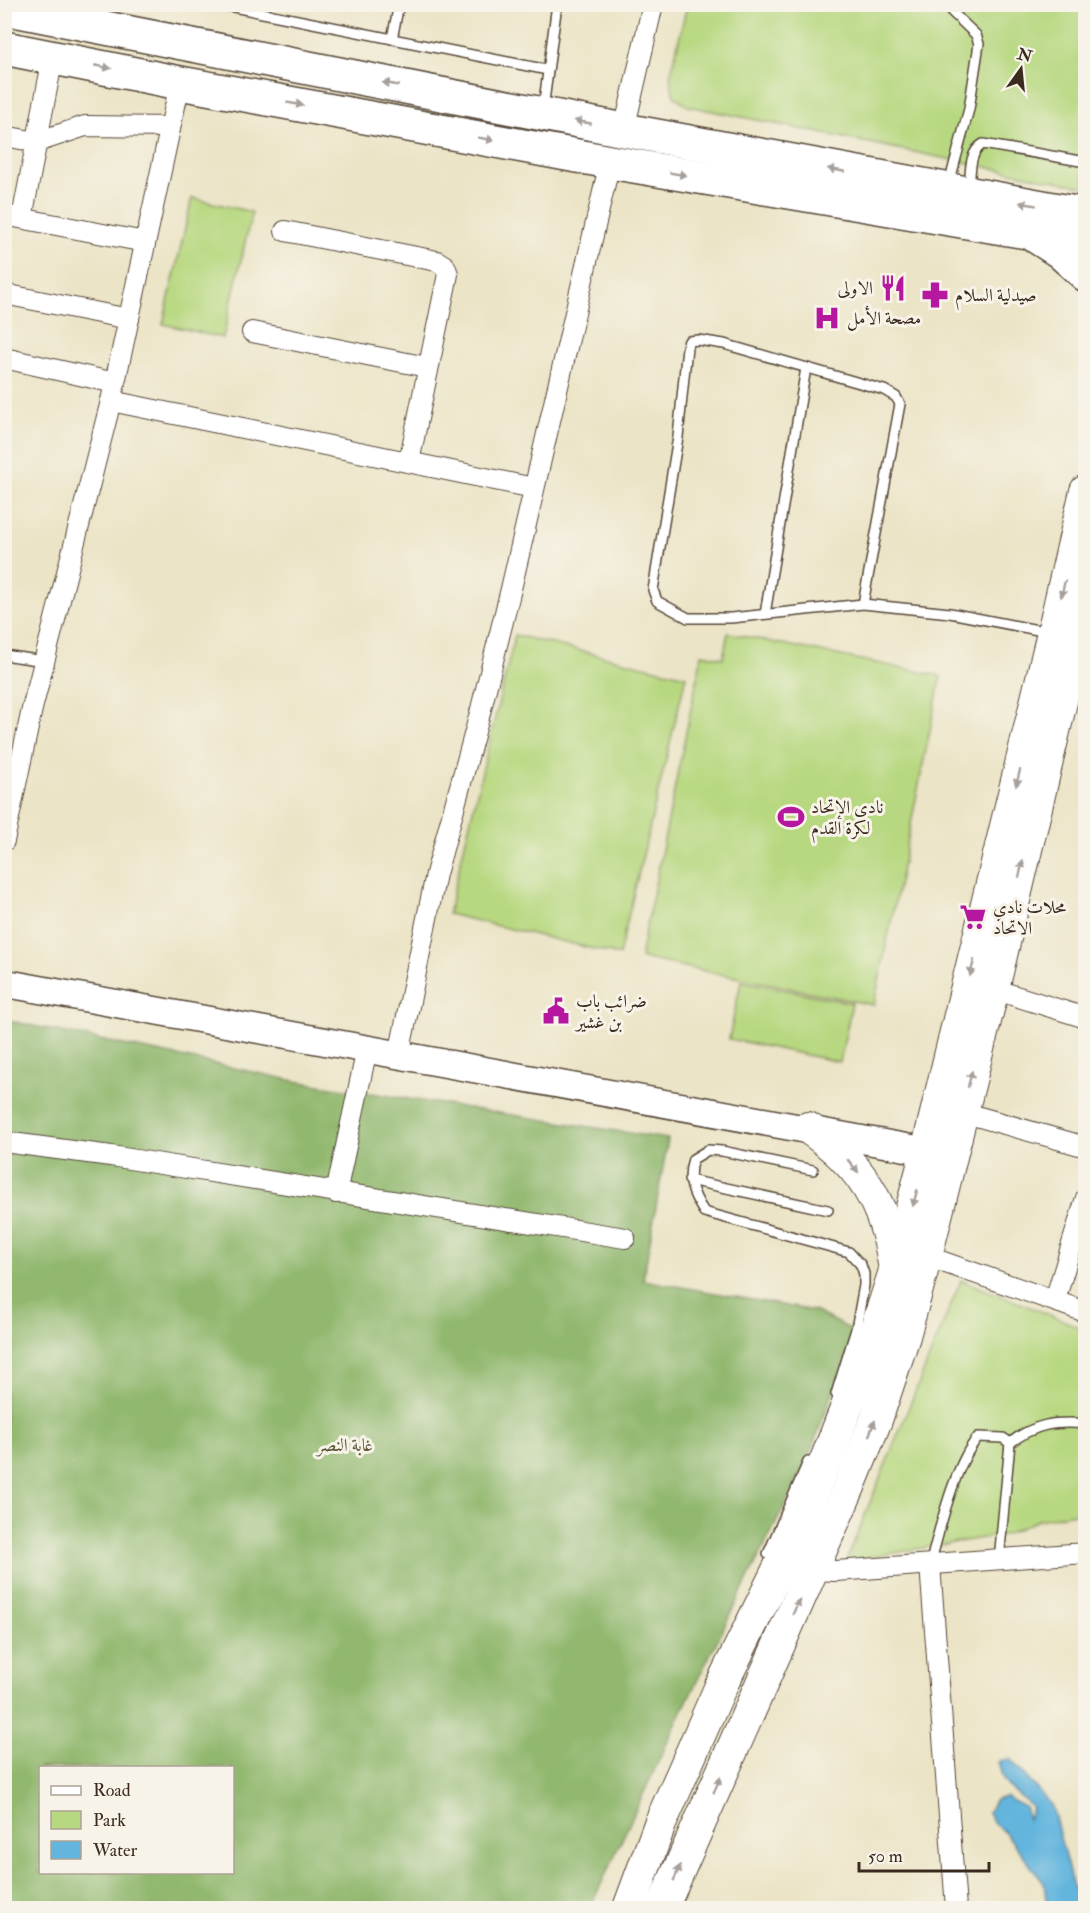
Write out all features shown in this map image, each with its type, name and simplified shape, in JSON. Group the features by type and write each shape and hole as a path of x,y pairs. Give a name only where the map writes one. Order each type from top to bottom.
{"highway":[{"path":"4,8 51,10 624,130 958,192 1078,210"},
{"path":"4,48 180,83 610,162 1086,242"},
{"path":"1024,230 1059,251 1086,275"}],"main road":[{"path":"629,1908 660,1824 720,1688 788,1562 848,1489 876,1420 904,1336 926,1256 939,1154 962,1112 993,989 1071,644 1086,491"},
{"path":"662,1908 692,1838 788,1562 849,1403 939,1154 1071,644 1086,596"},
{"path":"808,1128 829,1142 847,1159 871,1191 885,1221 895,1271"},
{"path":"660,1824 692,1838"}],"street":[{"path":"624,130 652,4"},
{"path":"53,57 37,142 13,217 145,242"},
{"path":"4,841 32,709 113,392 180,83"},
{"path":"4,136 37,142 85,126 170,127"},
{"path":"399,1055 436,874 479,717 610,162"},
{"path":"285,231 437,261 445,266 448,274 409,462"},
{"path":"4,294 129,319"},
{"path":"252,332 427,367"},
{"path":"4,358 113,392 409,462 534,488"},
{"path":"5,983 808,1128 939,1154"},
{"path":"993,989 1086,1018"},
{"path":"336,1193 367,1049"},
{"path":"962,1112 1086,1147"},
{"path":"4,1142 111,1156 625,1238"},
{"path":"1055,1300 1082,1222 1086,1198"},
{"path":"926,1256 1086,1312"},
{"path":"788,1562 836,1571 1086,1553"},
{"path":"930,1565 956,1908"}],"lane":[{"path":"218,4 548,70"},
{"path":"392,39 399,4"},
{"path":"543,114 556,4"},
{"path":"952,12 976,35 979,44 958,192"},
{"path":"958,192 976,148 983,144 1086,162"},
{"path":"863,604 900,404 896,397 884,390 724,344 689,341 678,437 653,590 657,601 688,618 731,618 863,604 950,613 1071,644"},
{"path":"765,614 806,368"},
{"path":"4,655 44,661"},
{"path":"813,1170 708,1150 693,1159 689,1168 689,1180 696,1200 704,1212 849,1252 861,1264 864,1285 856,1329 834,1401"},
{"path":"689,1180 828,1210"},
{"path":"999,1560 1010,1443 1022,1434 1045,1424 1086,1424"},
{"path":"930,1565 948,1502 972,1445 978,1437 991,1436 1003,1438 1010,1443"},
{"path":"788,1562 811,1455"}],"green space":[{"path":"687,5 1085,5 1085,187 688,106 674,96 670,77"},
{"path":"192,198 252,212 223,338 163,324"},
{"path":"728,633 941,676 874,1005 640,958 702,654 723,658"},
{"path":"515,635 686,676 619,955 448,914"},
{"path":"741,981 852,1003 840,1062 729,1039"},
{"name":"غابة النصر","path":"5,1020 300,1082 668,1139 643,1280 814,1311 856,1332 807,1461 681,1713 590,1908 5,1908"},
{"path":"961,1280 1085,1329 1085,1511 1038,1520 1006,1534 846,1561"}],"water":[{"path":"1010,1759 1052,1806 1072,1884 1084,1908 1047,1908 1044,1883 1004,1831 990,1818 988,1812 995,1800 1006,1797 1025,1807 1028,1819 1032,1808 1003,1779 998,1762"}],"place":[{"name":"الاولى","path":"893,288"},
{"name":"صيدلية السلام","path":"935,295"},
{"name":"مصحة الأمل","path":"827,318"},
{"name":"نادي الإتحاد لكرة القدم","path":"791,817"},
{"name":"محلات نادي الاتحاد","path":"973,917"},
{"name":"ضرائب باب بن غشير","path":"556,1011"}]}
